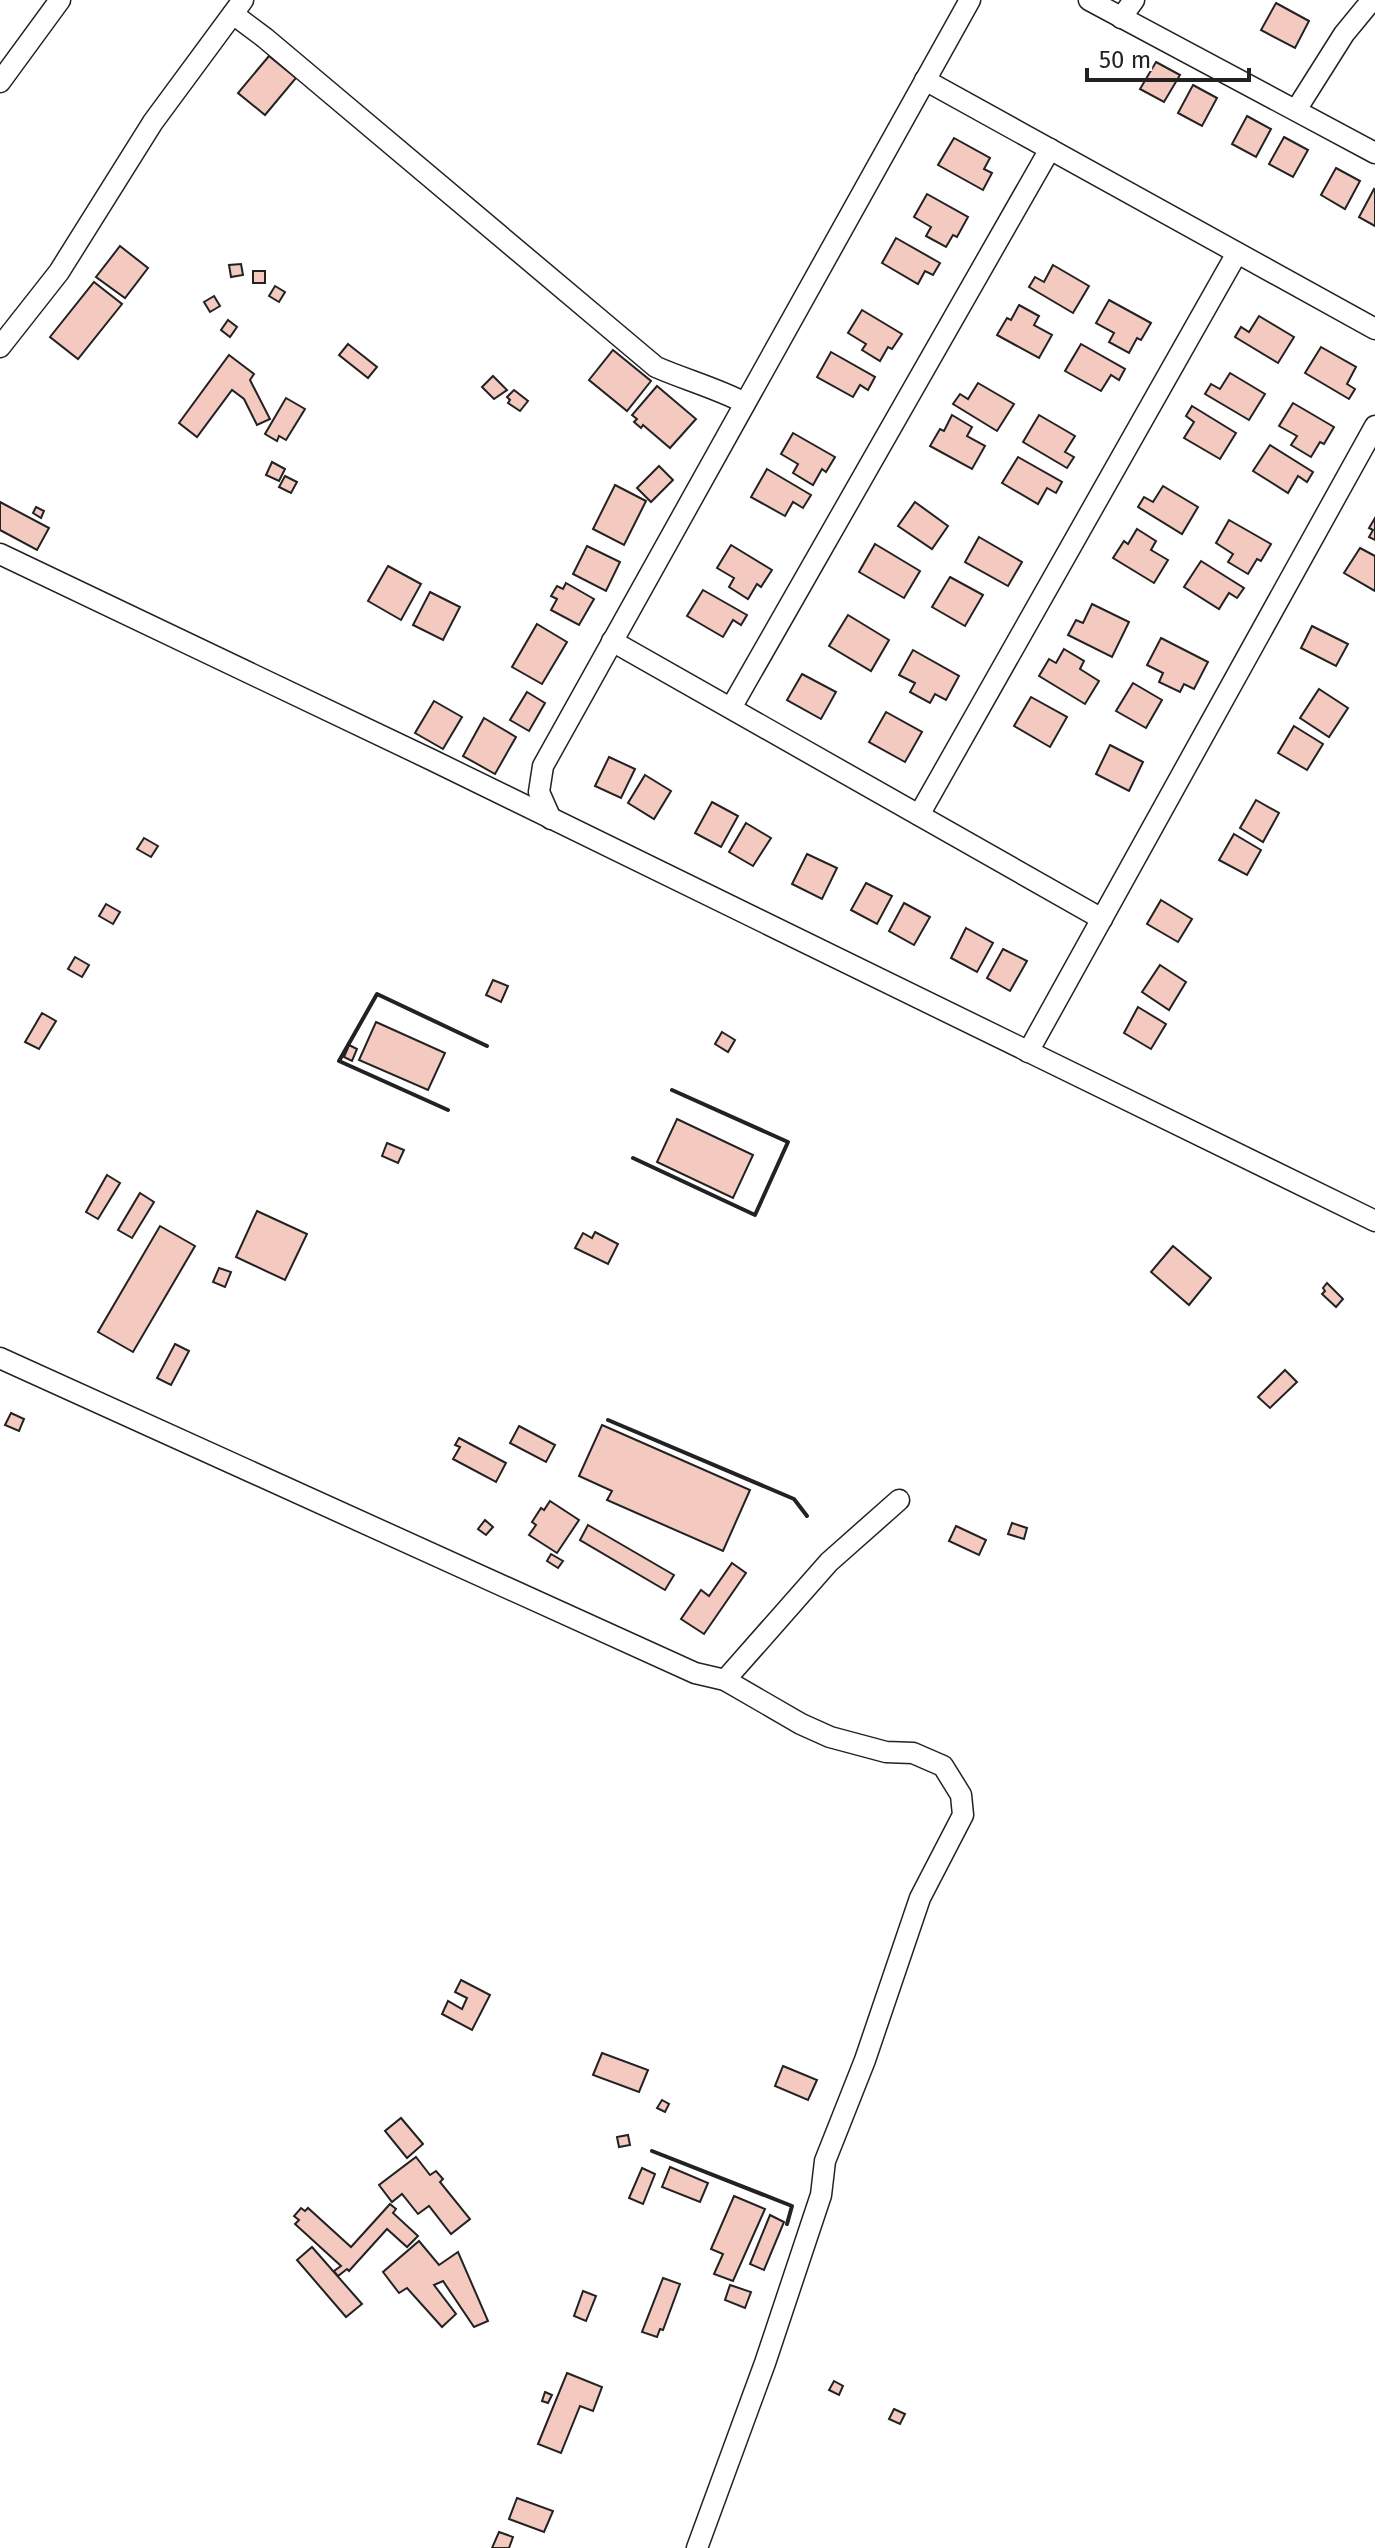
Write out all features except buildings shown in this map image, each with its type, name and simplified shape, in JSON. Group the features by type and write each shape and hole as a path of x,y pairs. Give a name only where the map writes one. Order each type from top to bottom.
{"street":[{"path":"0,82 60,0"},
{"path":"1089,0 1375,153"},
{"path":"1121,18 1134,0"},
{"path":"1296,110 1344,34 1372,0"},
{"path":"551,819 539,792 543,766 968,1"},
{"path":"0,347 59,272 153,122 238,7 265,38 656,367 720,390 745,403"},
{"path":"925,80 1375,329"},
{"path":"731,708 1050,149"},
{"path":"919,815 1237,253"},
{"path":"1028,1052 1375,426"},
{"path":"0,554 1375,1221"},
{"path":"612,641 1102,919"},
{"path":"0,1358 695,1673 725,1680 801,1724 830,1737 886,1752 913,1753 943,1766 961,1795 963,1815 920,1898 865,2060 825,2161 821,2195 812,2223 699,2548"},
{"path":"725,1680 829,1562 899,1500"}],"wall":[{"path":"448,1110 339,1061 377,994 487,1046"},
{"path":"633,1158 755,1215 788,1142 672,1090"},
{"path":"608,1420 794,1499 807,1516"},
{"path":"652,2151 792,2206 787,2224"}]}
